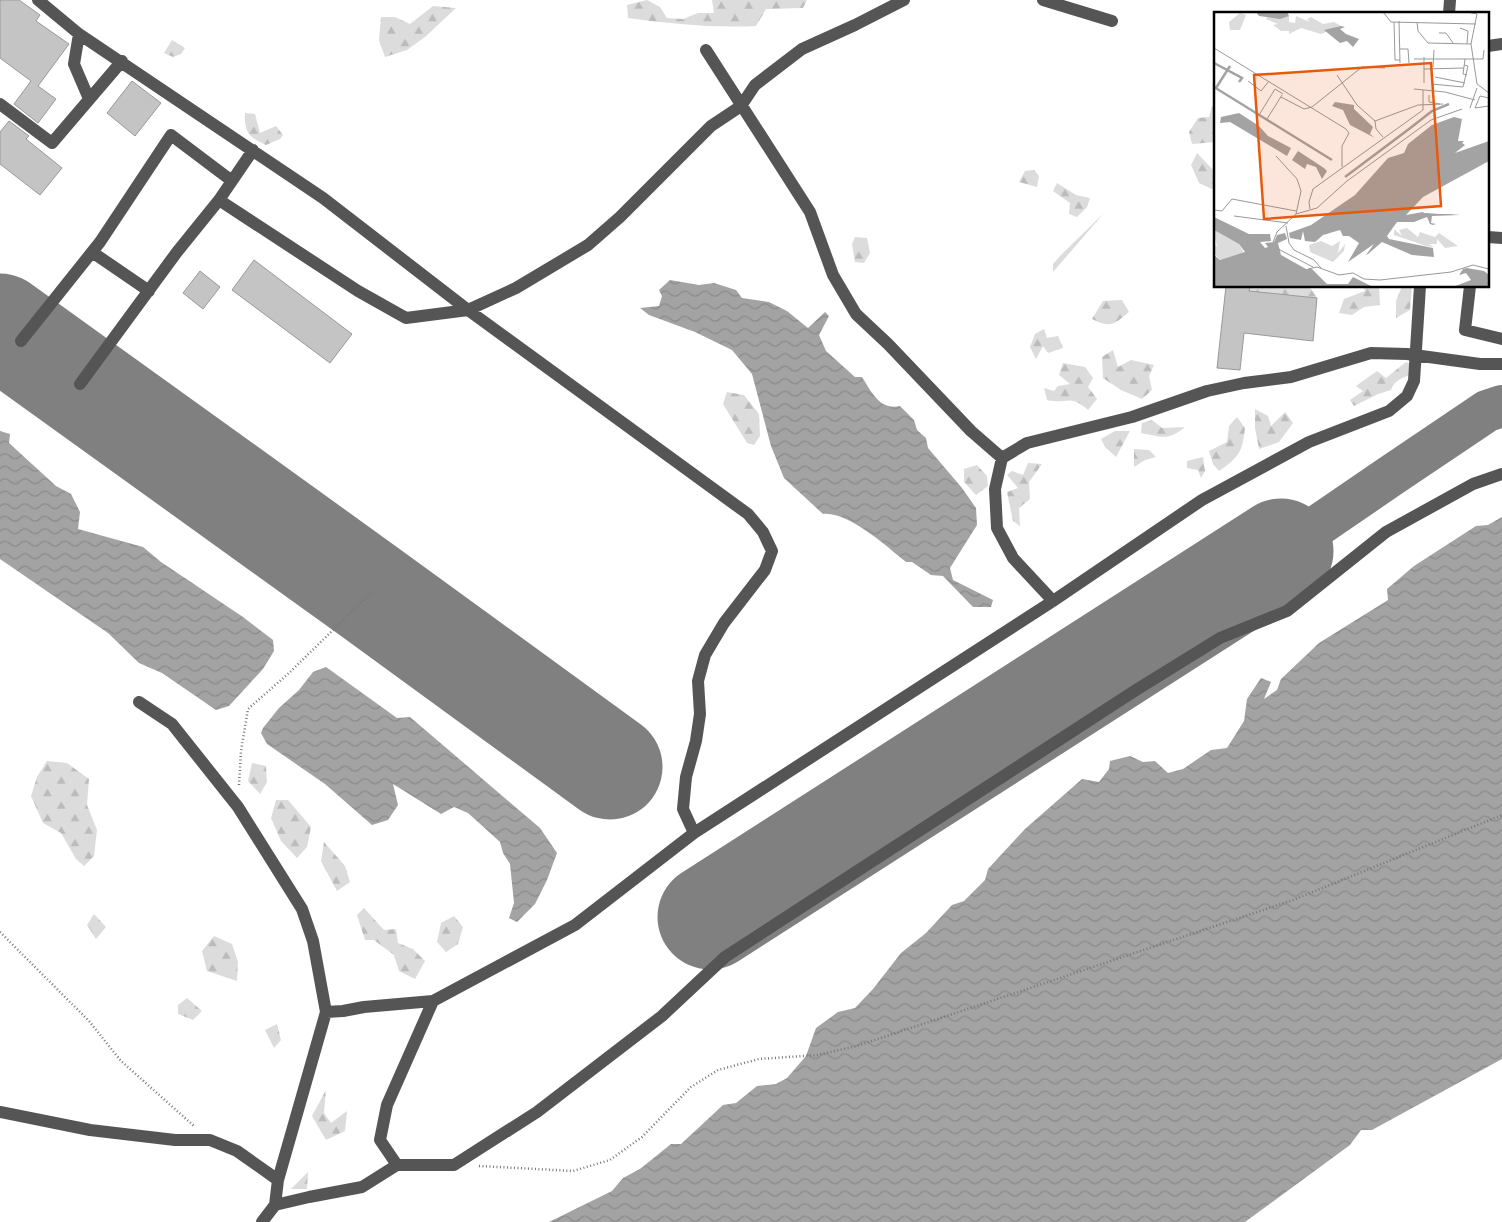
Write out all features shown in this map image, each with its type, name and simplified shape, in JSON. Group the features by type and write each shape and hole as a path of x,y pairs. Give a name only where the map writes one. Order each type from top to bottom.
{"lane":[{"path":"38,0 79,34 122,61 323,198 468,310 748,514 763,532 772,551 765,570 724,623 705,655 698,681 700,714 696,741 686,778 683,809 694,832"},
{"path":"219,200 358,291 406,318 468,310 516,288 588,245 620,217 711,126 741,106 755,85 802,50 904,0"},
{"path":"1043,0 1112,21"},
{"path":"79,34 74,64 90,99"},
{"path":"706,50 810,212 834,275 856,314 888,344 971,431 1002,458"},
{"path":"0,104 52,143 122,61"},
{"path":"21,341 92,252 172,135 232,181"},
{"path":"80,384 219,200 253,150"},
{"path":"92,252 149,291"},
{"path":"326,1012 433,1001 576,925 694,832 1053,601 1202,500 1309,442 1389,411 1407,396 1414,381 1420,288"},
{"path":"1470,288 1465,330 1502,339"},
{"path":"1053,601 1013,558 997,528 995,489 1002,458 1027,444 1132,417 1207,391 1244,383 1291,377 1370,353 1416,355 1480,364 1502,364"},
{"path":"275,1205 309,1196 362,1187 398,1166 454,1165 537,1112 662,1016 725,957 1136,690 1220,638 1287,612 1386,532 1473,484 1502,474"},
{"path":"139,702 172,724 238,807 302,909 313,941 326,1012 278,1180 275,1205 262,1222"},
{"path":"398,1166 380,1140 387,1104 433,1001"},
{"path":"0,1112 90,1130 175,1140 210,1140 237,1151 278,1180"}],"path":[{"path":"238,807 241,751 248,709 371,592"},
{"path":"454,1165 574,1171 610,1160 642,1137 691,1087 718,1070 760,1059 817,1055 857,1046 1293,900 1502,815"},
{"path":"0,932 89,1021 121,1061 210,1140"}],"green space":[{"path":"647,0 660,7 667,18 683,19 698,13 714,13 712,0 807,0 803,8 766,9 756,26 692,25 628,18 627,5"},
{"path":"433,6 456,8 425,37 407,50 385,57 379,40 381,17 395,17 410,24"},
{"path":"172,40 185,48 181,54 173,57 164,53"},
{"path":"1212,106 1214,107 1214,142 1192,144 1189,132 1198,118 1209,117"},
{"path":"245,113 255,114 260,133 276,126 283,135 280,139 266,145 255,139 249,134 245,125"},
{"path":"1197,153 1214,171 1214,190 1199,183 1191,165"},
{"path":"1034,170 1039,176 1037,187 1019,182 1025,171"},
{"path":"1057,183 1076,195 1090,198 1087,207 1077,217 1069,214 1070,203 1053,191"},
{"path":"1104,213 1053,272 1053,264"},
{"path":"855,237 867,238 870,253 864,263 855,262 852,244"},
{"path":"1250,288 1310,288 1317,298 1249,291"},
{"path":"1364,288 1379,288 1380,305 1364,307 1352,315 1339,313 1344,299 1365,291"},
{"path":"1401,288 1412,288 1410,310 1396,318 1396,301"},
{"path":"1122,300 1129,312 1119,320 1112,324 1103,324 1092,319 1103,301"},
{"path":"1044,329 1047,338 1058,336 1063,348 1048,353 1043,346 1036,359 1030,347 1035,334"},
{"path":"1113,350 1118,367 1131,360 1154,365 1149,376 1152,390 1142,399 1121,390 1103,378 1102,357"},
{"path":"1406,362 1415,366 1416,372 1395,383 1391,390 1354,406 1350,400 1363,391 1356,386 1377,371 1386,378"},
{"path":"1063,363 1085,367 1093,378 1088,387 1097,399 1088,410 1072,401 1047,400 1044,388 1054,391 1058,386 1070,384 1059,375"},
{"path":"727,392 744,395 759,414 760,436 754,445 747,443 723,404"},
{"path":"1255,409 1268,416 1271,426 1285,412 1293,423 1279,442 1259,449 1255,428"},
{"path":"1237,417 1245,428 1241,449 1231,462 1219,471 1213,464 1209,451 1227,442 1229,426"},
{"path":"1152,420 1162,428 1185,427 1174,434 1164,437 1141,433 1142,423"},
{"path":"1115,431 1130,431 1116,457 1105,447 1101,439"},
{"path":"1134,449 1149,450 1156,457 1145,460 1134,467"},
{"path":"1203,457 1205,471 1201,478 1198,470 1187,468 1187,461"},
{"path":"1028,463 1042,464 1029,482 1030,499 1019,508 1020,526 1013,521 1007,492 1018,488 1007,475 1012,471 1023,475"},
{"path":"977,465 987,476 988,486 976,495 964,482 964,469"},
{"path":"47,761 67,763 89,779 87,805 97,830 94,856 84,866 76,859 61,833 43,823 31,796 37,777"},
{"path":"252,763 266,766 267,782 260,794 248,781"},
{"path":"276,800 288,800 311,827 307,847 297,858 281,841 271,818"},
{"path":"324,842 345,866 350,882 337,891 321,861"},
{"path":"364,908 384,930 396,929 398,943 413,949 425,961 415,979 399,971 394,955 374,940 365,940 357,915"},
{"path":"94,914 106,927 96,939 87,925"},
{"path":"454,916 463,927 458,944 446,952 437,942 441,923"},
{"path":"214,936 232,944 238,962 237,981 207,971 202,951"},
{"path":"187,998 202,1011 193,1020 178,1014 178,1005"},
{"path":"277,1024 281,1040 274,1048 265,1030"},
{"path":"326,1090 324,1113 331,1123 347,1111 345,1131 326,1140 312,1116"},
{"path":"308,1172 307,1189 291,1189"}],"water":[{"path":"670,280 699,285 714,283 736,290 742,298 769,302 787,311 808,328 825,312 829,316 819,335 826,351 855,377 862,377 873,394 882,403 893,407 900,406 914,420 917,430 926,438 928,448 962,488 976,508 977,525 950,568 953,580 993,600 991,607 973,607 943,576 931,575 912,562 906,562 867,531 844,518 823,514 784,478 771,446 752,374 732,350 695,332 649,315 640,308 659,306 662,296 659,290"},
{"path":"0,431 10,434 9,443 56,486 71,494 80,512 78,529 143,547 161,562 243,617 273,640 274,651 263,669 229,706 216,710 162,673 139,663 108,633 0,559"},
{"path":"1502,517 1502,1059 1372,1130 1361,1130 1350,1145 1245,1222 549,1222 612,1191 623,1178 640,1169 671,1144 681,1144 723,1105 736,1103 757,1086 776,1084 787,1078 806,1056 816,1028 838,1012 855,1008 873,989 901,953 926,933 952,905 964,901 985,880 988,869 1025,829 1082,779 1099,782 1109,769 1110,761 1130,756 1143,762 1155,761 1168,773 1183,769 1211,750 1227,748 1244,721 1247,699 1261,678 1271,682 1264,699 1277,690 1281,679 1319,643 1388,600 1387,589 1414,566 1476,526 1488,525"},
{"path":"326,667 397,718 410,717 540,828 557,853 547,880 535,904 517,922 509,918 514,903 510,864 503,853 500,842 468,813 454,807 441,814 393,784 398,805 388,820 372,825 325,784 267,744 261,733 263,728 279,708 299,690 313,672"}],"building":[{"path":"0,0 19,0 40,15 36,21 69,44 38,86 56,99 38,123 14,104 31,81 0,58"},
{"path":"132,81 161,103 135,136 107,113"},
{"path":"9,121 29,136 26,139 62,168 40,195 0,164 0,132"},
{"path":"254,260 352,334 330,363 232,290"},
{"path":"200,271 220,287 203,309 183,293"},
{"path":"1226,288 1250,288 1249,291 1317,298 1313,341 1244,333 1240,370 1217,368"}],"taxiway":[{"path":"1281,551 1487,411 1502,406"}],"runway":[{"path":"0,326 610,767"},
{"path":"710,917 1281,551"}]}
